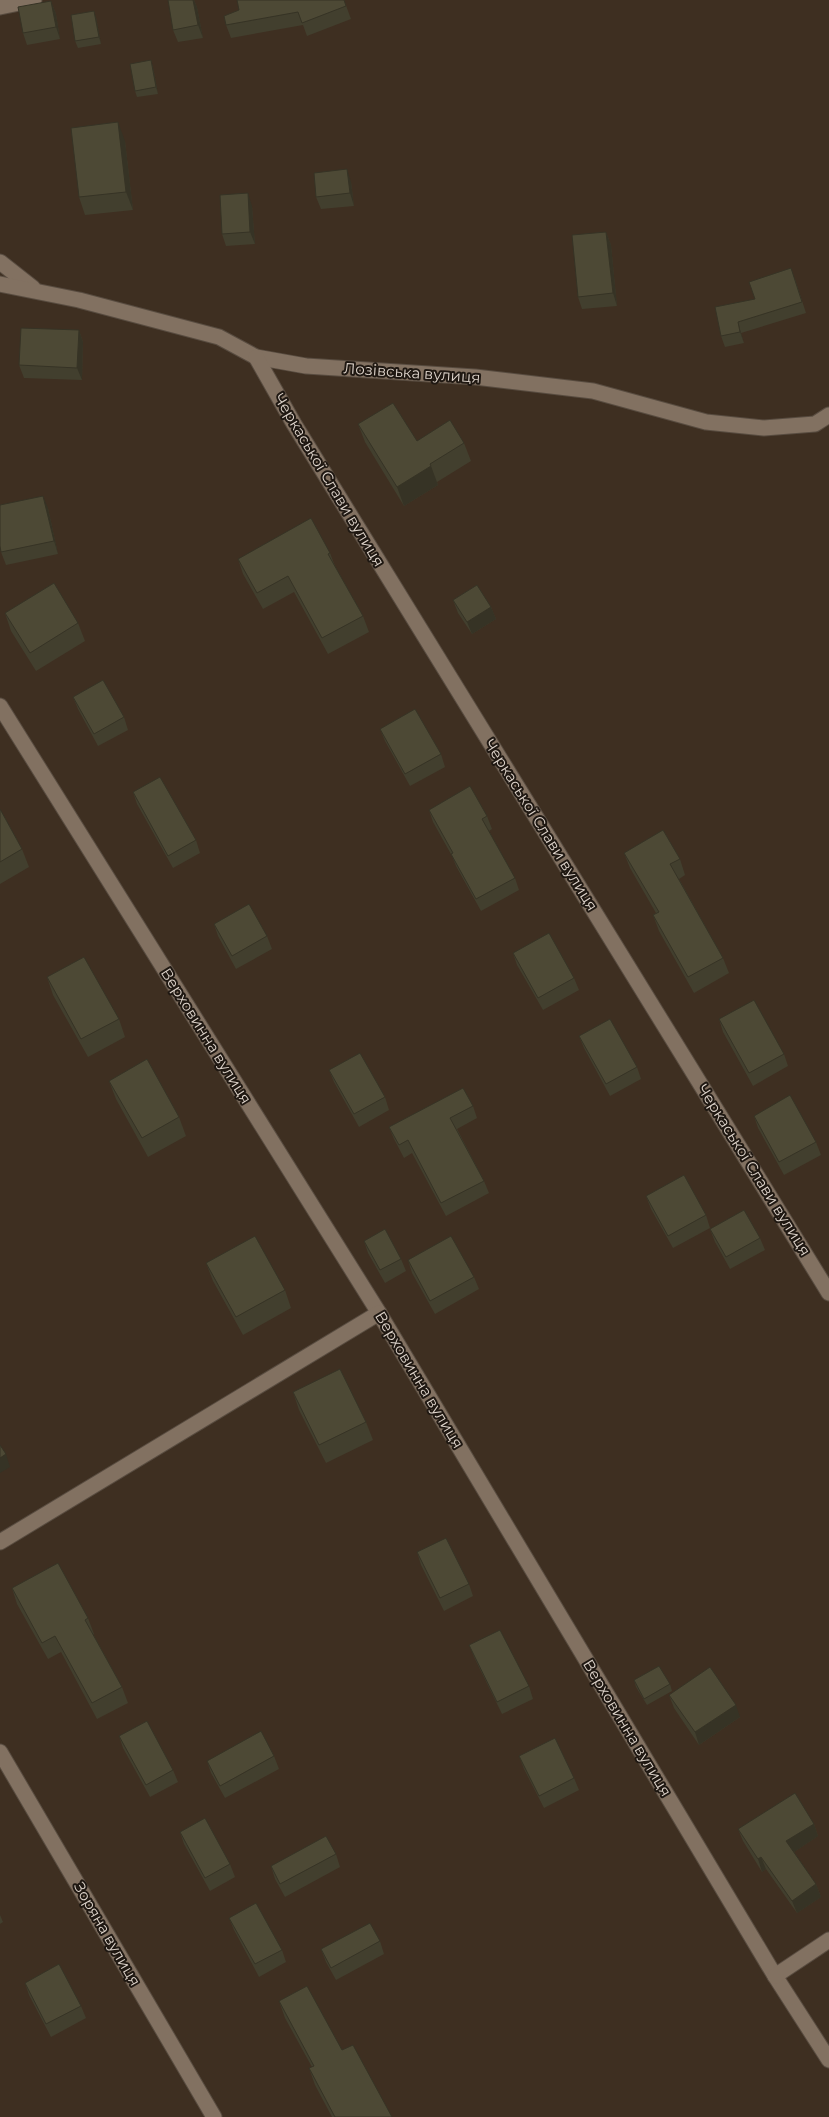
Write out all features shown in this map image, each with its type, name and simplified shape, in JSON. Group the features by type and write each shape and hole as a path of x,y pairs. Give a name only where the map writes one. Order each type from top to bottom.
{"street":[{"path":"0,7 34,0"},
{"path":"0,262 36,291"},
{"name":"Лозівська вулиця","path":"0,284 79,300 219,337 256,357 306,366 475,377 593,391 706,422 764,428 815,424 829,415"},
{"name":"Черкаської Слави вулиця","path":"256,357 299,432 829,1293"},
{"name":"Верховинна вулиця","path":"0,706 379,1313 775,1976 829,2060"},
{"path":"0,1542 379,1313"},
{"name":"Зоряна вулиця","path":"0,1752 214,2117"},
{"path":"775,1976 829,1940"}],"building":[{"path":"168,0 193,0 198,25 173,30"},
{"path":"237,0 344,0 346,6 302,23 298,12 226,25 224,16 239,10"},
{"path":"51,1 56,27 23,33 18,7"},
{"path":"94,11 99,37 75,41 71,15"},
{"path":"151,60 156,87 135,91 130,64"},
{"path":"118,122 126,192 79,197 71,128"},
{"path":"347,169 350,193 316,197 314,173"},
{"path":"248,193 250,232 222,234 220,195"},
{"path":"606,232 613,293 578,297 572,235"},
{"path":"791,268 802,302 738,322 740,332 721,336 715,307 755,299 749,282"},
{"path":"21,328 79,330 77,368 19,365"},
{"path":"393,403 417,441 450,420 464,443 397,487 358,424"},
{"path":"43,496 54,541 1,552 0,505"},
{"path":"311,518 330,553 328,554 363,616 322,638 288,576 257,593 238,559"},
{"path":"54,583 78,623 30,653 5,613"},
{"path":"477,585 491,607 467,622 453,600"},
{"path":"103,680 124,717 94,734 73,697"},
{"path":"415,709 441,754 405,774 380,729"},
{"path":"160,777 196,840 168,856 133,792"},
{"path":"470,786 487,816 482,819 515,878 476,899 429,810"},
{"path":"0,809 22,849 0,862"},
{"path":"663,830 680,859 670,864 723,958 688,977 653,915 659,912 624,853"},
{"path":"249,904 267,936 232,956 214,924"},
{"path":"549,933 574,978 538,998 513,953"},
{"path":"84,957 119,1019 81,1039 47,977"},
{"path":"754,1000 784,1054 749,1073 719,1019"},
{"path":"610,1019 637,1067 606,1084 579,1036"},
{"path":"360,1053 385,1097 354,1114 329,1070"},
{"path":"147,1059 179,1117 142,1138 109,1081"},
{"path":"463,1088 473,1106 450,1118 484,1181 441,1203 408,1140 399,1145 389,1127"},
{"path":"790,1095 816,1142 779,1162 754,1116"},
{"path":"684,1175 706,1215 668,1236 646,1196"},
{"path":"744,1210 760,1238 726,1257 710,1229"},
{"path":"385,1229 401,1259 380,1270 364,1241"},
{"path":"255,1236 285,1290 236,1317 206,1263"},
{"path":"451,1236 474,1277 430,1301 408,1260"},
{"path":"340,1369 366,1422 319,1445 293,1392"},
{"path":"0,1445 6,1454 0,1458"},
{"path":"446,1538 469,1584 440,1598 417,1552"},
{"path":"58,1563 88,1618 85,1620 122,1687 92,1703 55,1636 42,1643 12,1588"},
{"path":"500,1630 529,1686 497,1702 469,1645"},
{"path":"659,1666 670,1684 644,1699 634,1680"},
{"path":"710,1667 736,1705 695,1732 669,1695"},
{"path":"147,1721 173,1770 146,1785 119,1736"},
{"path":"261,1731 274,1756 220,1786 207,1761"},
{"path":"555,1738 574,1778 539,1796 519,1756"},
{"path":"795,1793 814,1824 786,1841 816,1884 792,1901 761,1857 758,1859 738,1829"},
{"path":"205,1818 230,1864 205,1878 180,1832"},
{"path":"326,1836 336,1854 280,1884 271,1866"},
{"path":"256,1903 282,1950 255,1964 229,1918"},
{"path":"370,1923 380,1941 331,1968 321,1949"},
{"path":"59,1964 81,2006 46,2024 25,1983"},
{"path":"307,1986 342,2050 353,2045 392,2117 335,2117 309,2068 314,2066 279,2001"}]}
